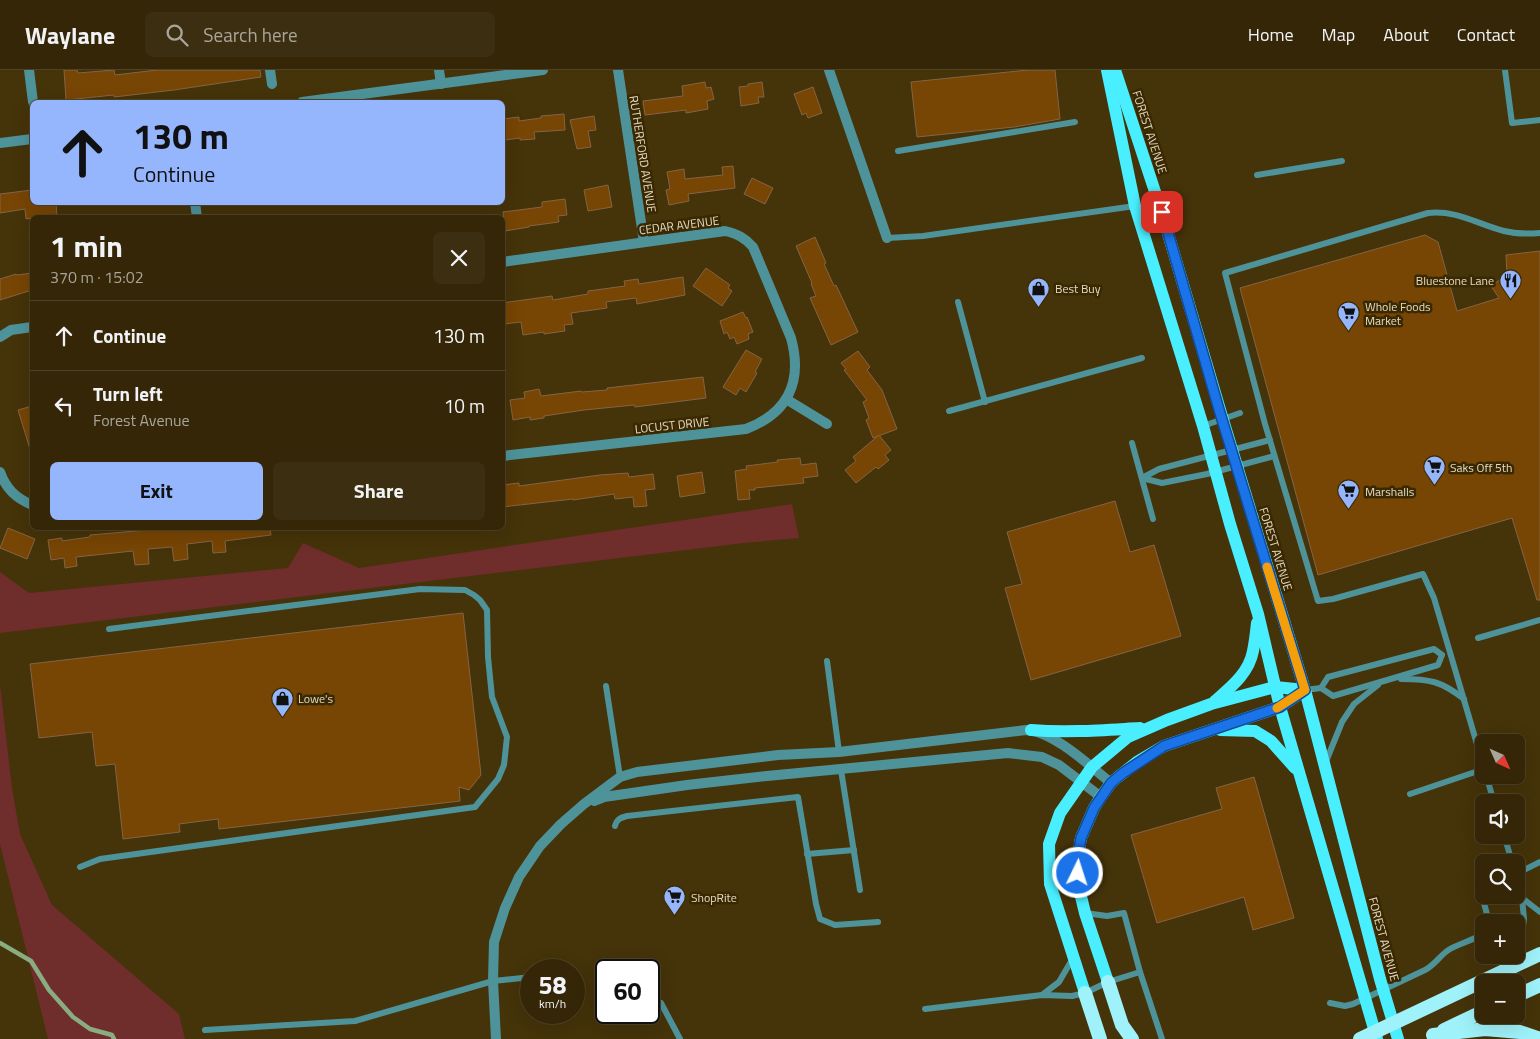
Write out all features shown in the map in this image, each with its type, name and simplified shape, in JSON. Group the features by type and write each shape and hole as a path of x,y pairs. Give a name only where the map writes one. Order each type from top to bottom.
{"highway":[{"path":"1360,1039 1540,954"},
{"path":"1108,982 1122,1025 1132,1039"},
{"path":"1525,992 1540,985"},
{"path":"1085,992 1100,1039"},
{"path":"1429,1037 1475,1015"},
{"path":"1429,1037 1485,1029 1520,1032 1540,1039"}],"main road":[{"name":"FOREST AVENUE","path":"1107,70 1135,206 1204,426 1230,524 1258,614 1280,707 1298,771 1377,1039"},
{"name":"FOREST AVENUE","path":"1115,70 1162,212 1222,420 1305,690 1380,978 1398,1039"},
{"path":"1211,704 1233,686 1244,672 1253,652 1258,614"},
{"path":"1085,992 1050,884 1049,844 1060,813 1081,782 1092,767 1128,737 1148,728 1211,704 1275,687 1305,690"},
{"path":"1108,982 1084,913 1078,884 1077,861 1081,838 1094,808 1111,783 1137,762 1164,746 1280,707 1305,690"},
{"path":"1031,730 1052,732 1148,728"},
{"path":"1213,729 1255,731 1272,741 1298,771"}],"street":[{"path":"29,70 33,100"},
{"path":"270,70 272,84"},
{"path":"439,70 441,84"},
{"path":"317,100 543,70"},
{"name":"RUTHERFORD AVENUE","path":"618,70 644,242"},
{"path":"829,70 887,238"},
{"path":"0,143 30,139"},
{"name":"CEDAR AVENUE","path":"505,262 725,231 736,233 746,239 753,247 796,354 796,371 793,385 786,399"},
{"path":"0,337 11,330 30,327"},
{"path":"786,399 826,424"},
{"name":"LOCUST DRIVE","path":"505,456 746,429 760,424 774,414 786,399"},
{"path":"0,472 4,483 11,492 19,499 30,504"},
{"path":"496,1039 492,981 494,942 505,908 519,877 540,846 561,824 584,804 620,778 637,772 778,755 839,752 1031,730 1052,739 1074,753 1111,783"},
{"path":"584,804 604,797 687,785 1008,753 1042,757 1059,765 1101,798"}],"lane":[{"path":"1505,70 1512,123 1540,120"},
{"path":"898,151 1075,122"},
{"path":"1257,174 1342,161"},
{"path":"887,238 922,236 1135,206"},
{"path":"1475,737 1434,598 1423,574 1333,599 1318,601 1274,456 1224,273 1428,213 1446,212 1504,231 1540,233"},
{"path":"958,302 985,402"},
{"path":"949,411 1142,358"},
{"path":"1204,426 1240,413"},
{"path":"1142,478 1158,469 1270,440"},
{"path":"1132,443 1153,519"},
{"path":"1142,478 1162,483 1207,474 1274,456"},
{"path":"80,867 100,858 475,807 498,779 504,765 507,737 492,697 488,657 487,610 480,600 465,590 420,589 109,629"},
{"path":"1478,638 1540,620"},
{"path":"1321,688 1328,677 1434,649 1442,655"},
{"path":"1305,690 1321,688 1334,696 1438,665 1442,655 1451,652"},
{"path":"827,661 839,752"},
{"path":"1395,679 1420,679 1442,684 1464,699"},
{"path":"1325,765 1342,722 1354,704 1382,682"},
{"path":"606,686 620,778"},
{"path":"841,770 860,890"},
{"path":"1410,794 1475,771"},
{"path":"615,826 620,817 798,797 820,919 835,925 878,922"},
{"path":"808,854 854,850"},
{"path":"1525,870 1540,862"},
{"path":"1525,900 1540,912"},
{"path":"1517,965 1524,919 1523,904"},
{"path":"1084,913 1107,916 1124,913 1140,972 1162,1039"},
{"path":"1330,1004 1344,1006 1353,1004 1425,970 1435,964 1446,951 1475,937"},
{"path":"1042,995 1059,982 1073,958"},
{"path":"925,1009 1042,995 1072,996 1140,972"},
{"path":"205,1030 355,1021 492,981 520,978"},
{"path":"661,1003 680,1039"}],"shaded area":[{"path":"792,504 799,538 744,543 0,633 0,572 29,593 288,568 303,543 359,568"},
{"path":"0,684 12,788 20,834 52,905 179,1014 185,1039 48,1039 0,844"}],"building":[{"path":"64,70 77,70 78,73 114,70 115,75 157,70 260,70 261,77 174,90 66,100"},
{"path":"1028,70 1055,70 1060,119 1014,127 917,137 911,82"},
{"path":"705,82 706,88 711,87 714,99 707,101 708,109 686,113 686,110 645,115 643,101 683,96 682,86"},
{"path":"762,82 764,97 758,97 759,103 741,106 739,87"},
{"path":"813,87 822,113 808,118 806,113 802,115 794,94"},
{"path":"564,114 565,130 534,132 535,139 505,140 505,119 519,117 519,121 541,118 541,116"},
{"path":"594,116 596,130 588,131 591,147 577,149 570,120"},
{"path":"733,166 735,188 688,194 689,201 669,205 666,190 670,189 667,172 684,169 685,179 723,175 722,167"},
{"path":"752,178 773,188 765,204 744,194"},
{"path":"608,185 612,207 588,211 584,190"},
{"path":"30,190 30,205 56,205 57,215 30,215 30,218 26,219 25,209 0,213 0,194"},
{"path":"565,199 567,215 558,216 559,222 505,231 505,215 503,212 542,207 542,202"},
{"path":"1425,235 1438,242 1457,311 1499,298 1491,286 1507,275 1506,255 1540,251 1540,600 1537,600 1512,518 1318,575 1240,288"},
{"path":"815,237 826,263 824,264 858,332 831,345 810,298 816,296 796,246"},
{"path":"706,268 730,285 728,288 732,291 722,306 693,286"},
{"path":"30,273 30,291 0,300 0,279"},
{"path":"683,277 685,295 637,304 636,298 606,302 607,308 571,313 573,324 564,325 565,331 523,335 521,322 505,324 505,303 552,296 553,300 588,294 588,291 625,286 624,281 638,279 639,284"},
{"path":"743,312 753,332 748,334 749,339 737,344 734,337 730,339 727,332 724,334 720,321"},
{"path":"746,350 762,359 755,372 757,373 746,392 740,388 736,395 723,387"},
{"path":"858,351 870,367 867,370 882,390 897,429 873,438 866,420 869,418 863,402 867,400 844,370 846,369 841,363"},
{"path":"703,377 706,398 635,407 634,405 584,410 530,420 530,417 513,420 510,400 525,398 524,392 539,389 541,396 607,390 607,388"},
{"path":"30,407 30,449 18,410"},
{"path":"879,435 891,450 885,455 889,460 878,469 876,467 856,483 845,470 856,461 853,457"},
{"path":"800,458 801,465 816,463 818,476 803,478 804,483 755,488 755,490 749,490 750,499 738,500 735,471 747,469 746,466"},
{"path":"702,472 705,493 680,497 677,476"},
{"path":"628,473 629,477 653,474 655,489 645,490 647,506 634,507 633,497 615,499 614,494 505,507 505,485 519,483 519,486"},
{"path":"1115,501 1130,552 1154,545 1181,636 1031,680 1005,588 1022,584 1007,532"},
{"path":"8,528 35,539 27,559 0,548"},
{"path":"147,530 270,530 271,535 225,541 226,552 213,553 212,541 187,544 188,559 174,561 172,547 148,549 149,564 135,565 133,551 76,557 77,566 65,568 64,558 51,560 48,540 62,538 62,541 90,537 90,535"},
{"name":"Lowe's","path":"463,613 481,775 469,790 459,787 460,801 219,829 218,819 179,824 180,832 123,839 115,764 96,766 92,732 39,738 30,664"},
{"path":"1254,777 1294,918 1253,930 1244,897 1157,923 1131,835 1222,809 1216,788"}],"waterway":[{"path":"0,943 31,961 49,990 73,1017 90,1029 112,1035 114,1039"}],"slow traffic":[{"path":"1267,567 1305,690 1277,708"}],"place":[{"name":"Bluestone Lane","path":"1510,299"},
{"name":"Best Buy","path":"1039,307"},
{"name":"Whole Foods Market","path":"1349,332"},
{"name":"Saks Off 5th","path":"1434,486"},
{"name":"Marshalls","path":"1349,510"},
{"name":"Lowe's","path":"282,717"},
{"name":"ShopRite","path":"675,916"}],"route":[{"path":"1078,873 1077,861 1081,838 1094,808 1111,783 1123,773 1164,746 1280,707 1305,690 1220,413 1162,212"}]}
